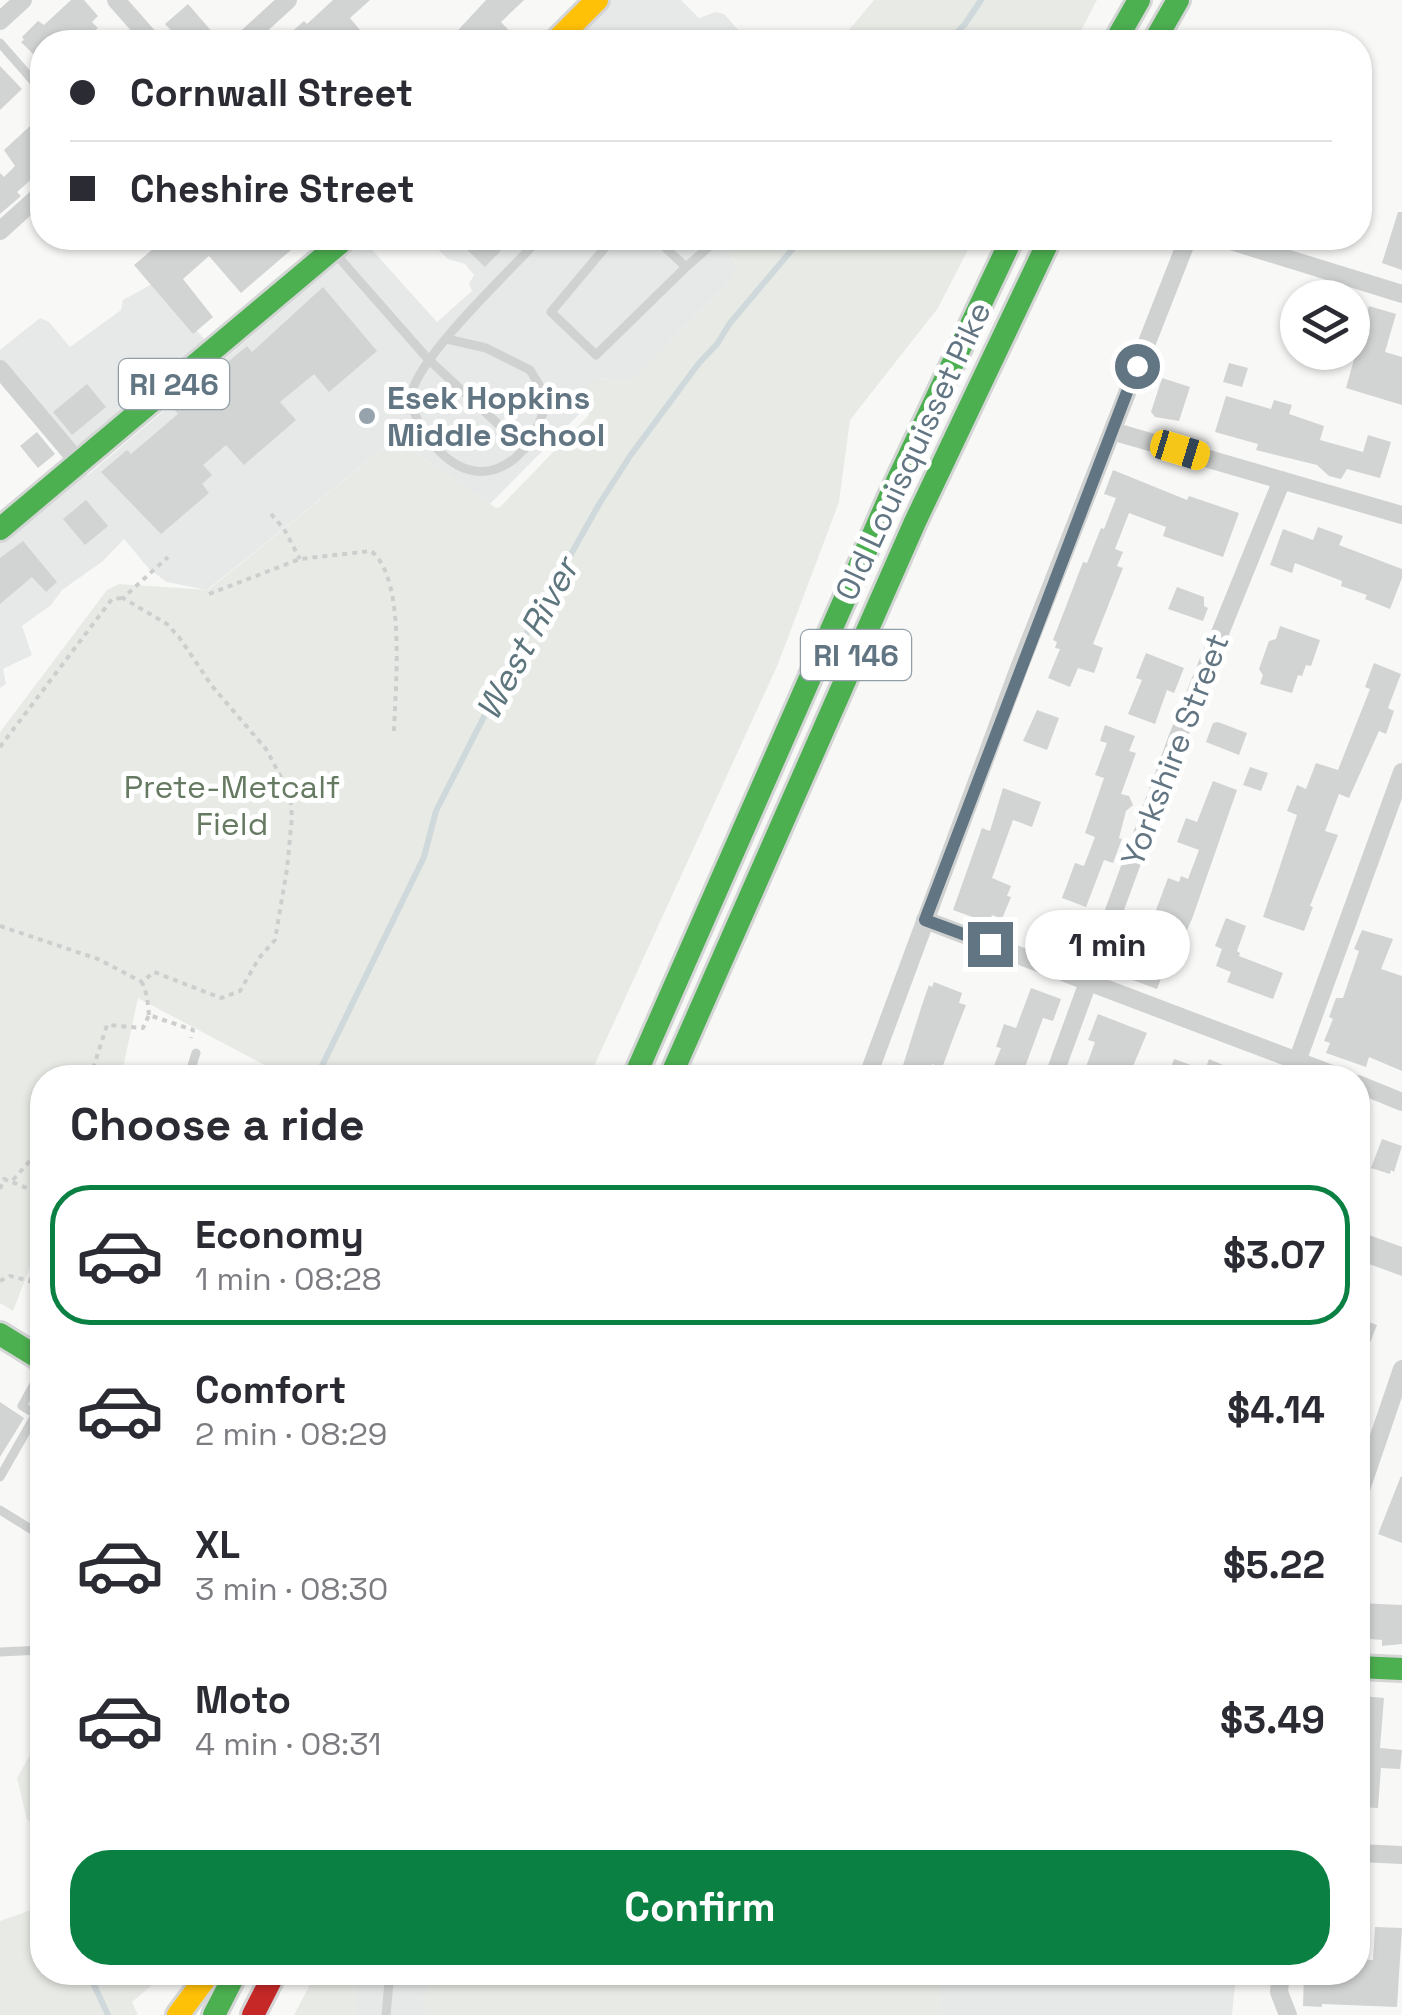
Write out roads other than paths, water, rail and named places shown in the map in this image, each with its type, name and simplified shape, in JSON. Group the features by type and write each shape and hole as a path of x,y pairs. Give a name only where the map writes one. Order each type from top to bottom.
{"main road":[{"path":"567,30 598,0"},
{"path":"1122,30 1139,0"},
{"path":"1161,30 1178,0"},
{"name":"RI 246","path":"0,529 324,250"},
{"name":"Old Louisquisset Pike","path":"640,1065 890,496 1006,250"},
{"name":"Old Louisquisset Pike","path":"676,1065 907,538 1044,250"},
{"path":"0,1334 30,1353"},
{"path":"1370,1668 1402,1669"},
{"path":"178,2015 200,1985"},
{"path":"214,2015 229,1985"},
{"path":"253,2015 268,1985"}],"street":[{"path":"0,22 24,0"},
{"path":"116,0 142,30"},
{"path":"255,30 288,0"},
{"path":"0,231 30,204"},
{"path":"872,1065 1183,250"},
{"path":"1260,250 1402,294"},
{"path":"0,369 80,464"},
{"path":"1112,431 1402,515"},
{"name":"Yorkshire Street","path":"1058,1065 1177,739 1282,480"},
{"path":"1296,1065 1402,772"},
{"path":"925,920 1088,979 1286,1065"},
{"path":"1370,1089 1402,1102"},
{"path":"1370,1465 1402,1368"},
{"path":"1370,1440 1378,1443"},
{"path":"1370,1854 1402,1855"},
{"path":"1281,1985 1288,2015"}],"lane":[{"path":"0,43 30,77"},
{"path":"339,250 428,360 525,449"},
{"path":"447,339 486,348 530,370 547,398 542,423 506,468 476,473 452,465 429,441 415,417 411,394 428,360 447,339 529,250"},
{"path":"603,250 550,312 596,355 706,250"},
{"path":"668,250 686,267"},
{"path":"192,1065 196,1053"},
{"path":"30,1392 22,1406 30,1411"},
{"path":"0,1477 30,1430"},
{"path":"0,1510 30,1529"},
{"path":"0,1652 30,1651"},
{"path":"386,2015 389,1985"}],"waterway":[{"name":"West River","path":"959,30 981,0"},
{"name":"West River","path":"322,1065 424,857 436,811 525,636 598,506 699,363 792,250"},
{"name":"West River","path":"94,1985 108,2015"}],"place":[{"name":"Esek Hopkins Middle School","path":"367,416"}],"park label":[{"name":"Prete-Metcalf Field","path":"232,806"}]}
